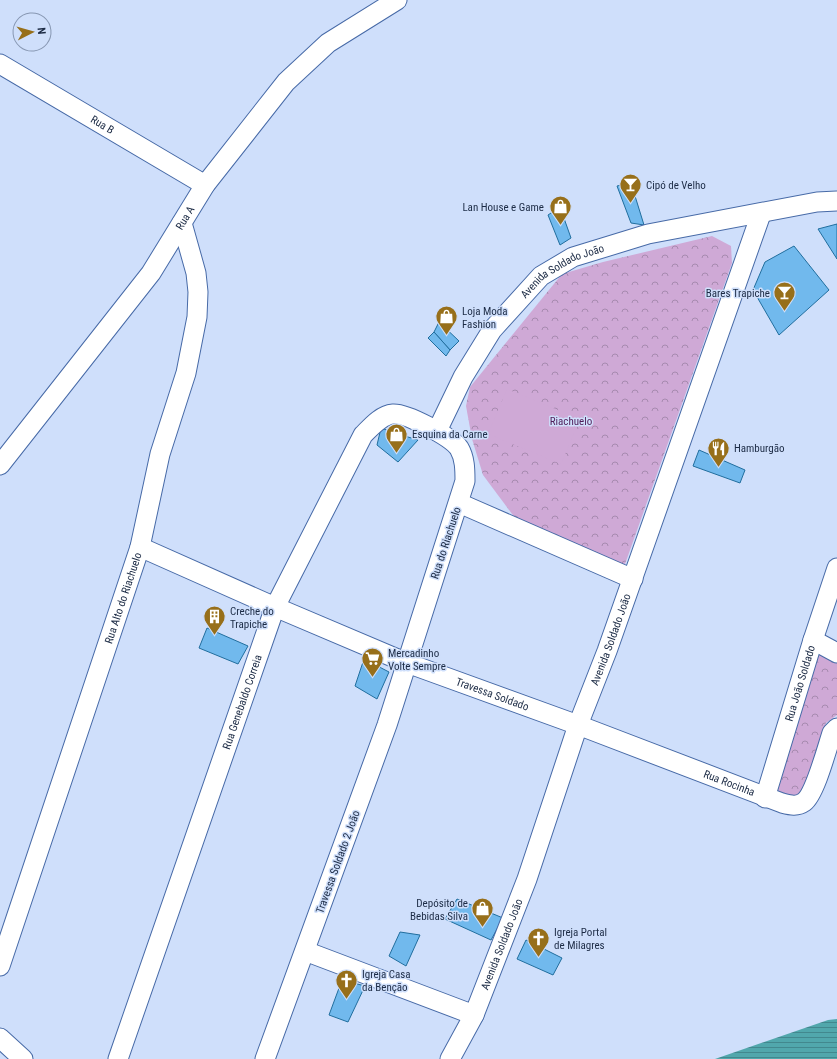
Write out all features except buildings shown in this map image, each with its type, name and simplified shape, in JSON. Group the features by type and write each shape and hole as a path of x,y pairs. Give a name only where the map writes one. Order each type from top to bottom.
{"street":[{"name":"Rua A","path":"0,464 151,273 205,185 286,82 328,43 397,0"},
{"name":"Rua B","path":"0,64 205,185"},
{"name":"Avenida Soldado João","path":"437,432 463,377 492,330 541,276 573,257 648,234 761,214 817,202 837,201"},
{"name":"Avenida Soldado João","path":"450,1059 474,1014 527,879 578,725 608,651 761,214"},
{"name":"Rua Alto do Riachuelo","path":"0,966 140,547 160,454 186,373 197,318 198,292 196,273 182,223"},
{"name":"Rua Genebaldo Correia","path":"118,1059 275,607 363,435 378,421 393,414 407,417 437,432"},
{"name":"Rua do Riachuelo","path":"407,663 465,481 465,465 458,447 437,432"},
{"path":"459,503 633,579"},
{"path":"140,547 275,607 407,663"},
{"name":"Rua João Soldado","path":"765,798 812,640 837,568"},
{"path":"812,640 837,653"},
{"name":"Travessa Soldado","path":"407,663 578,725"},
{"name":"Travessa Soldado 2 João","path":"265,1059 387,725 407,663"},
{"name":"Rua Rocinha","path":"578,725 765,798 792,805 805,801 811,792 832,733 837,728"},
{"path":"305,951 474,1014"},
{"path":"0,1038 23,1059"}],"green space":[{"name":"Riachuelo","path":"712,236 731,246 732,263 624,567 518,522 483,475 472,439 466,406 470,387 562,274 603,262"},
{"path":"507,389 580,419 561,464 488,434"},
{"path":"817,652 837,658 837,715 826,723 803,794 795,802 780,795 777,786"}],"shaded area":[{"path":"837,1019 837,1059 715,1059 828,1020"}],"place":[{"name":"Cipó de Velho","path":"631,204"},
{"name":"Lan House e Game","path":"560,226"},
{"name":"Bares Trapiche","path":"785,312"},
{"name":"Loja Moda Fashion","path":"446,336"},
{"name":"Esquina da Carne","path":"397,454"},
{"name":"Hamburgão","path":"719,468"},
{"name":"Creche do Trapiche","path":"215,636"},
{"name":"Mercadinho Volte Sempre","path":"372,678"},
{"name":"Depósito de Bebidas Silva","path":"483,928"},
{"name":"Igreja Portal de Milagres","path":"539,958"},
{"name":"Igreja Casa da Benção","path":"346,1000"}]}
